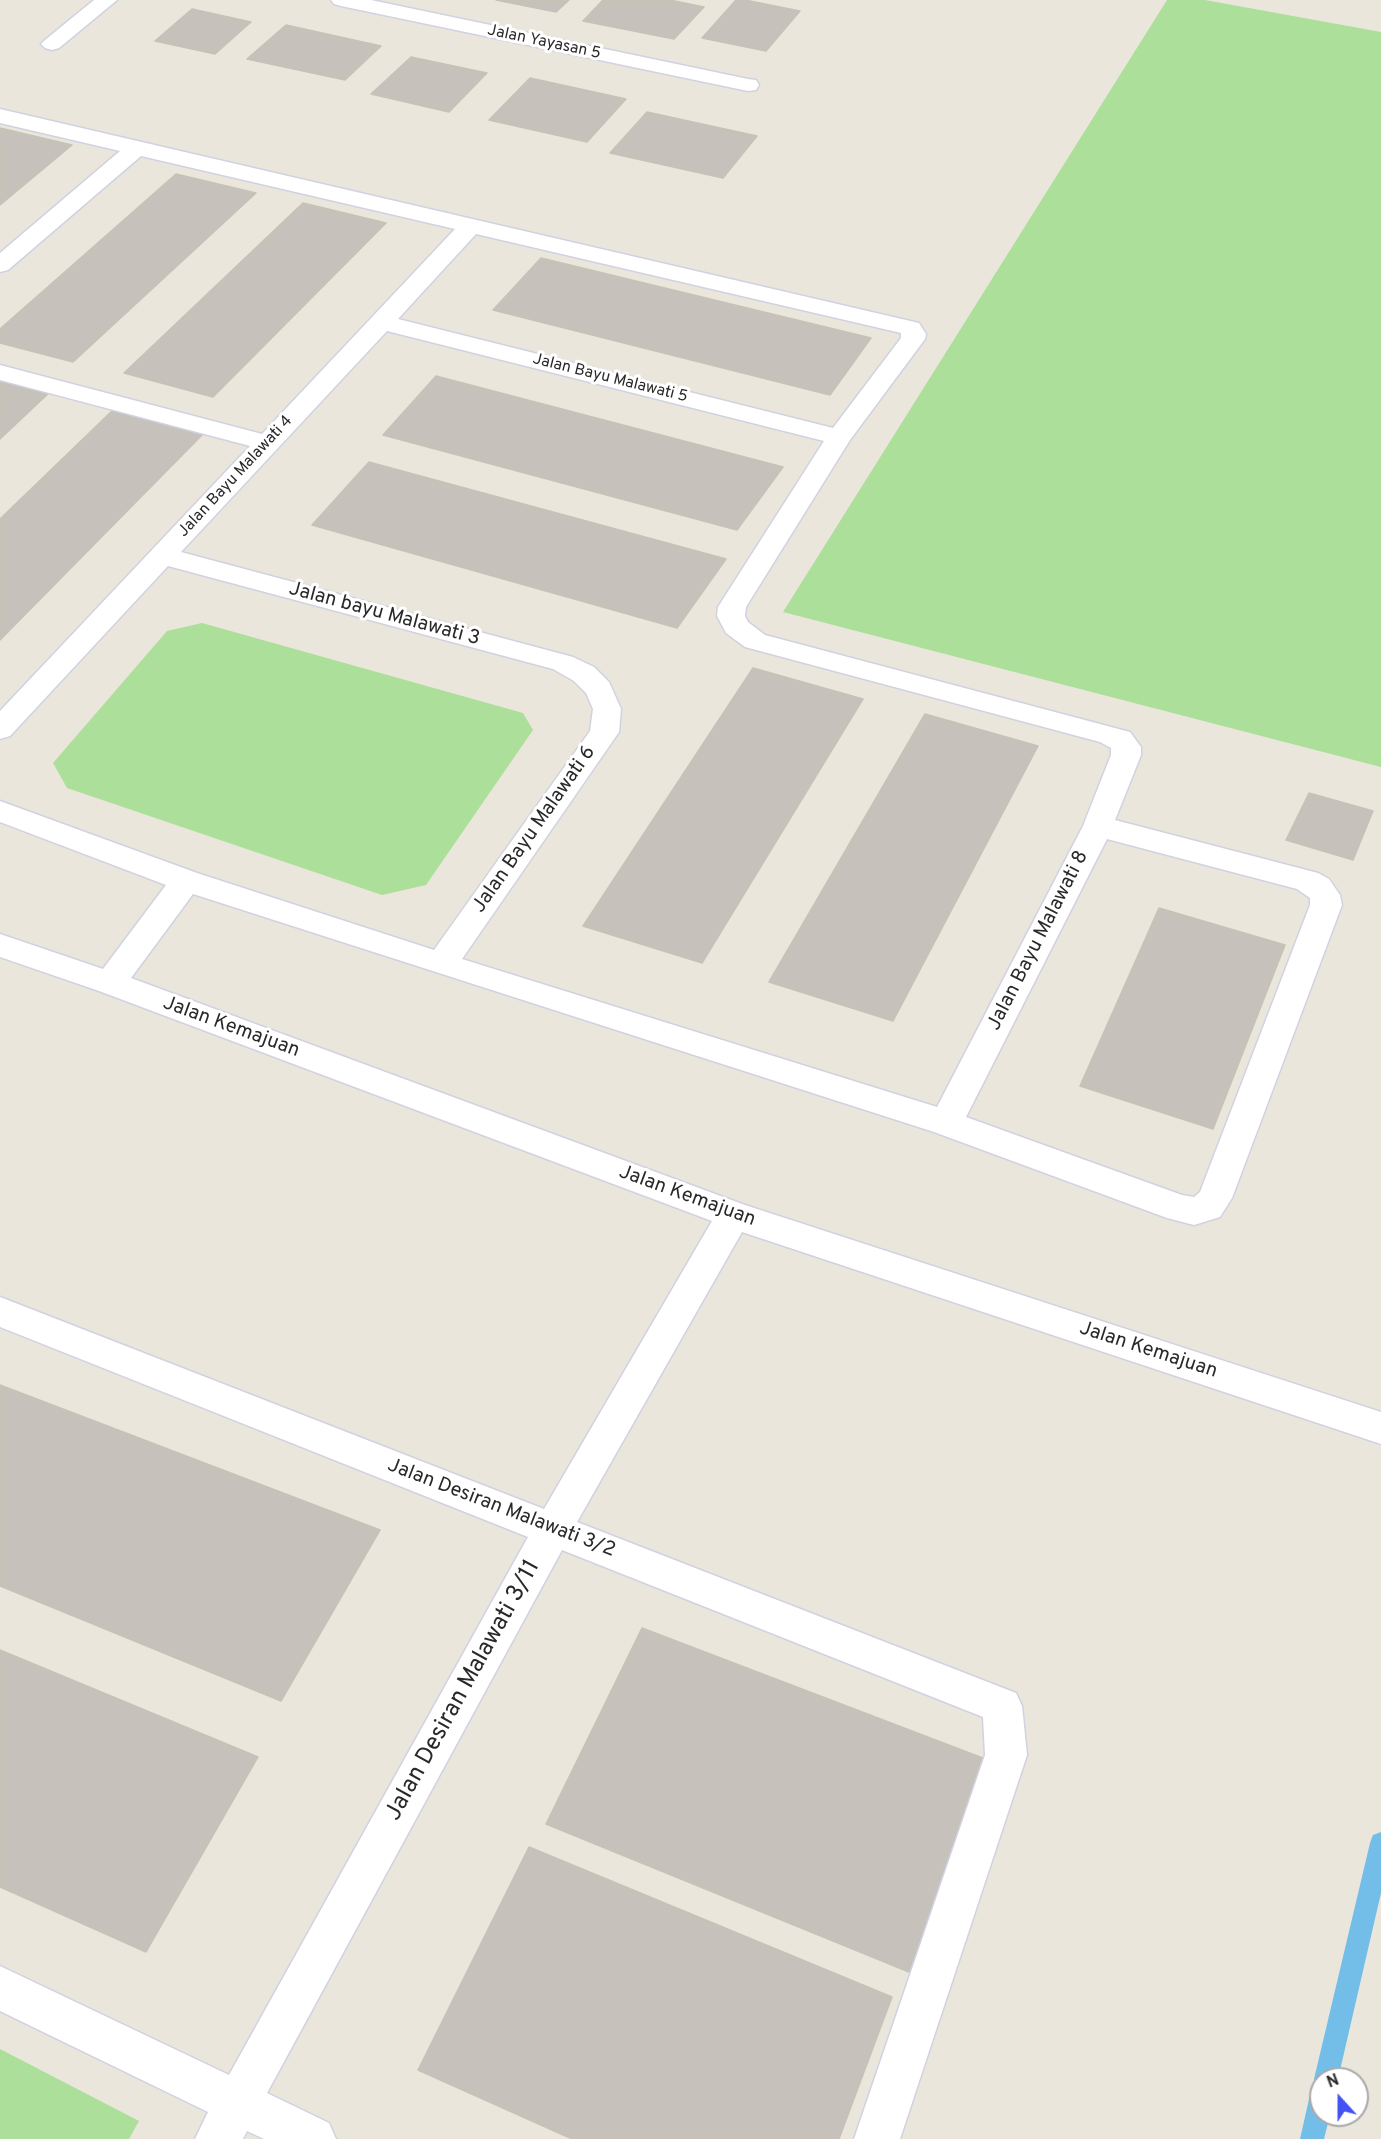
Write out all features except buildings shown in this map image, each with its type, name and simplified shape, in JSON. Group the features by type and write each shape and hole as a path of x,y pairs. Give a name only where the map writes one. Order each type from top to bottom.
{"street":[{"path":"52,44 107,0"},
{"name":"Jalan Yayasan 5","path":"341,0 748,85"},
{"path":"0,116 910,328 914,334 913,339 839,437"},
{"path":"0,265 137,148"},
{"name":"Jalan Bayu Malawati 4","path":"0,729 471,226"},
{"name":"Jalan Bayu Malawati 5","path":"381,322 839,437"},
{"path":"0,372 267,443"},
{"name":"Jalan Bayu Malawati 8","path":"839,437 732,607 731,616 736,627 755,641 1110,735 1120,740 1126,747 1126,755 1098,826 946,1123"},
{"name":"Jalan bayu Malawati 3","path":"162,556 563,663 584,674 599,689"},
{"name":"Jalan Bayu Malawati 6","path":"441,964 604,732 607,709 599,689"},
{"path":"0,811 186,881 946,1123 1179,1208 1194,1211 1208,1207 1215,1198 1326,905 1326,895 1307,881 1098,826"},
{"path":"110,982 186,881"},
{"name":"Jalan Kemajuan","path":"0,945 110,982 734,1215 1381,1428"},
{"name":"Jalan Desiran Malawati 3/11","path":"228,2121 553,1529 734,1215"},
{"name":"Jalan Desiran Malawati 3/2","path":"0,1312 1002,1706 1005,1755 877,2139"},
{"path":"0,1988 228,2121 313,2139"}],"green space":[{"path":"1167,0 1205,0 1381,32 1381,767 783,612"},
{"path":"202,623 523,713 533,730 426,885 382,895 67,788 53,763 167,631"},
{"path":"0,2049 139,2121 129,2139 0,2139"}],"waterway":[{"path":"1329,2067 1381,1843"},
{"path":"1312,2139 1315,2127"}]}
